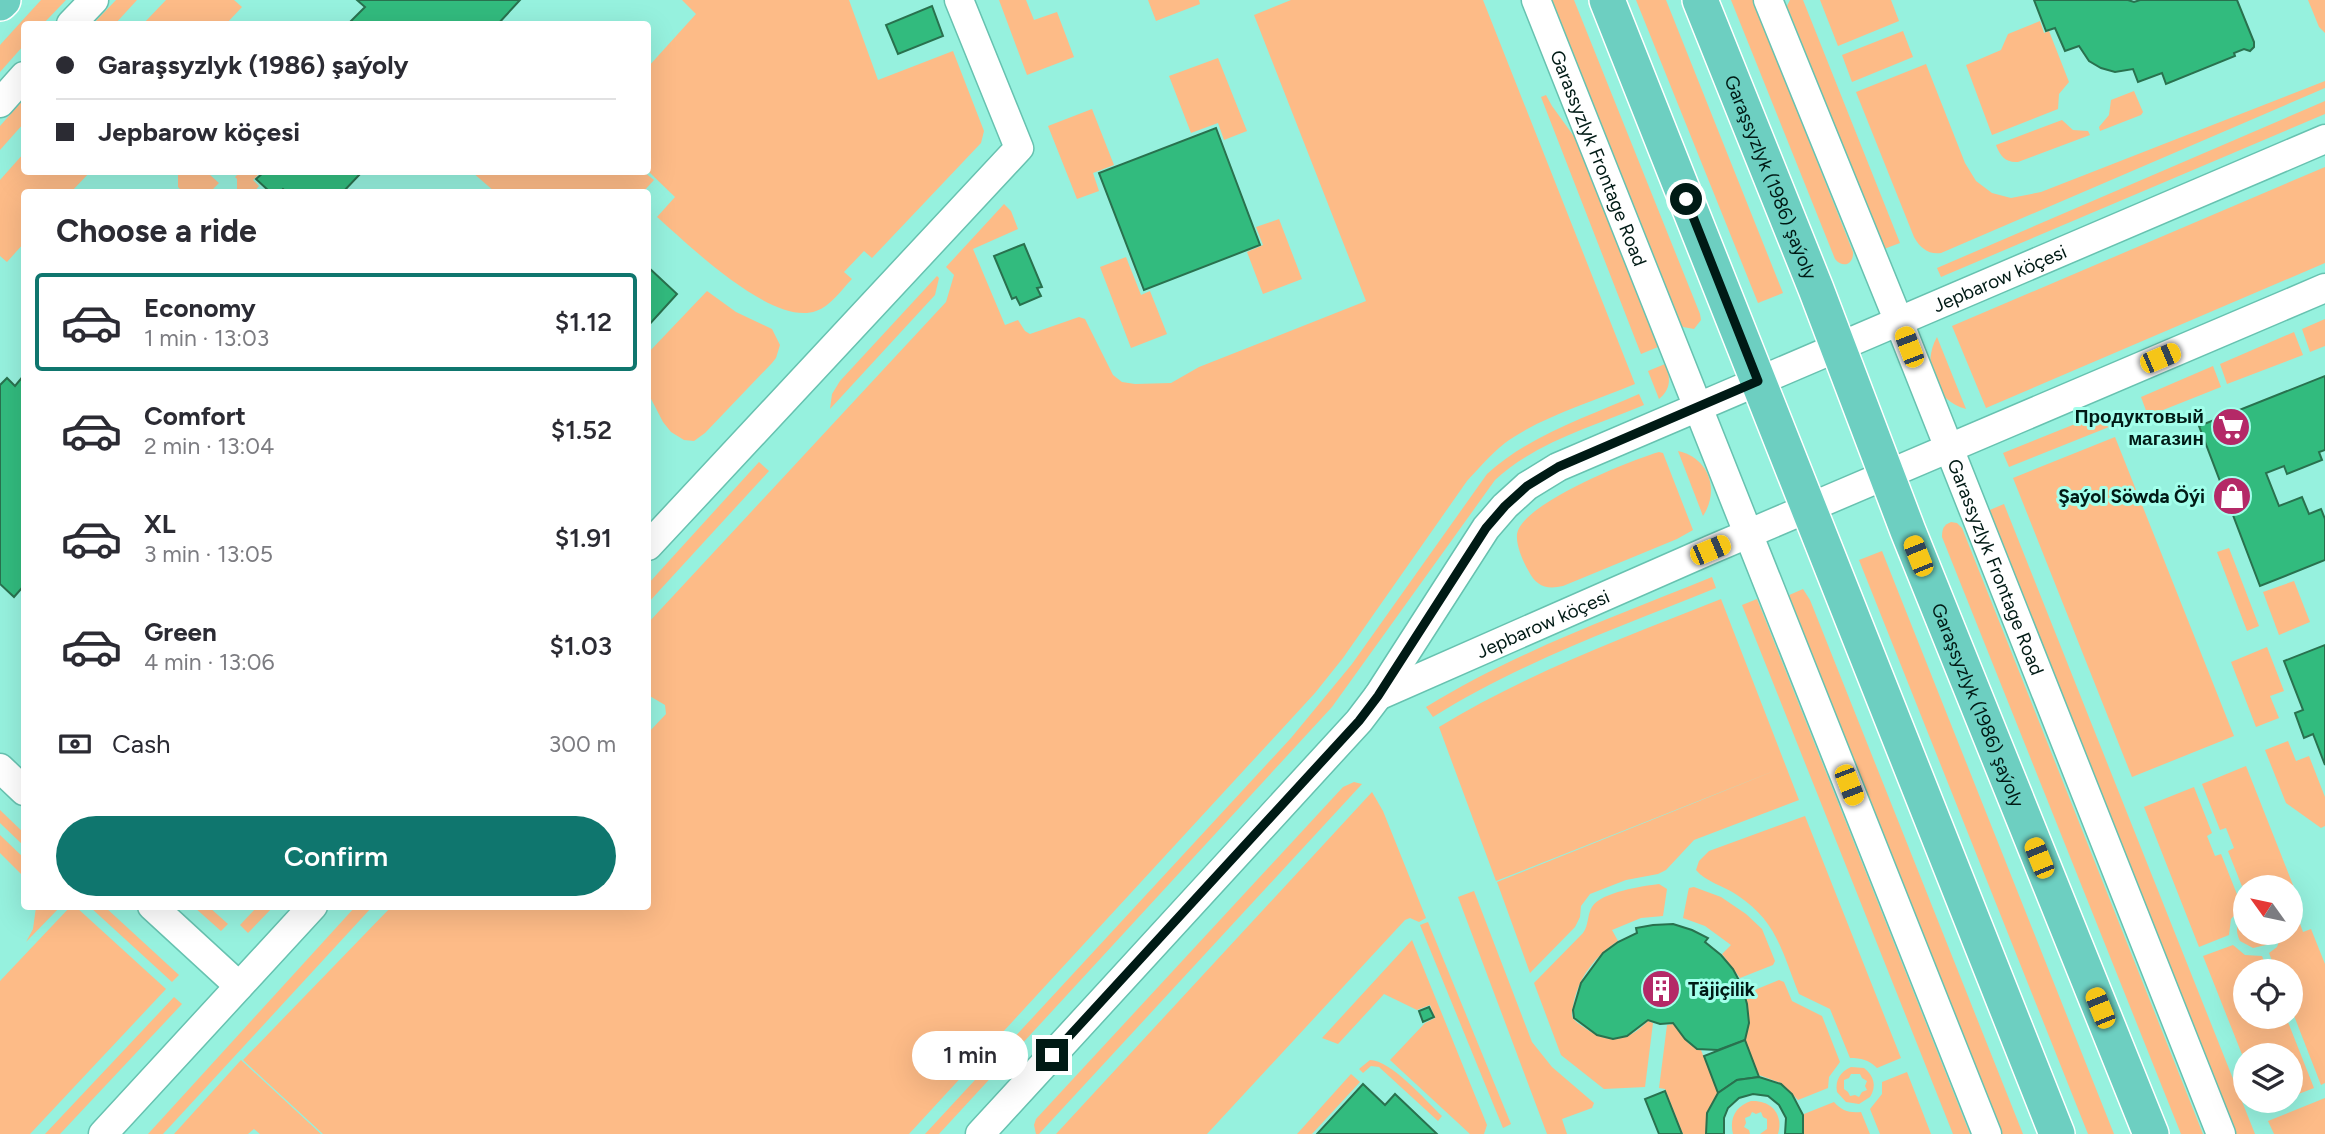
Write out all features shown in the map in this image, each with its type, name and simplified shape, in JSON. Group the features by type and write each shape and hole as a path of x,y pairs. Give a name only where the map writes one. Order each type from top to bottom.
{"main road":[{"path":"1606,0 2057,1134"},
{"name":"Garaşsyzlyk (1986) şaýoly","path":"1700,0 2151,1134"}],"street":[{"path":"74,21 94,0"},
{"path":"651,543 1019,148 959,0"},
{"name":"Garassyzlyk Frontage Road","path":"1536,0 1987,1134"},
{"name":"Garassyzlyk Frontage Road","path":"1768,0 1899,322 2221,1134"},
{"path":"0,103 21,79"},
{"name":"Jepbarow köçesi","path":"980,1134 1359,721 1378,696 1486,528 1527,486 1558,467 2325,139"},
{"name":"Jepbarow köçesi","path":"1378,696 1748,533 2325,288"},
{"path":"0,768 21,788"},
{"path":"156,910 239,986"},
{"path":"103,1134 309,910"}],"shaded area":[{"path":"41,0 66,0 46,21 22,21"},
{"path":"116,0 137,0 118,21 96,21"},
{"path":"166,0 234,0 242,7 229,21 146,21"},
{"path":"682,0 849,0 878,80 953,51 984,131 981,143 872,258 864,251 844,272 852,279 821,309 798,313 777,307 755,295 709,263 657,217 675,197 651,174 651,64 696,14"},
{"path":"999,0 1026,0 1034,20 1057,12 1074,57 1027,75"},
{"path":"1148,0 1199,0 1200,4 1156,21"},
{"path":"1291,0 1483,0 1635,384 1534,425 1505,443 1485,461 1467,481 1343,658 1315,693 909,1134 323,1134 243,1060 388,910 651,910 651,730 666,714 665,705 651,697 651,620 946,302 954,275 946,267 1004,204 1011,211 1018,229 973,249 1005,325 1018,320 1030,334 1079,317 1085,319 1113,375 1122,382 1171,383 1199,367 1366,301 1254,15"},
{"path":"1550,0 1574,0 1700,314 1701,320 1694,329 1683,327 1679,322"},
{"path":"1636,0 1666,0 1783,293 1758,303"},
{"path":"1731,0 1753,0 1853,252 1852,260 1847,264 1841,264 1835,259"},
{"path":"1790,0 1803,0 1900,243 1884,249 1787,6"},
{"path":"1820,0 1891,0 1899,21 1838,46"},
{"path":"2308,0 2325,0 2325,33 2319,27"},
{"path":"2040,21 2044,33 2049,31 2069,82 2059,94 2058,109 1992,135 1966,65 2001,50 2008,34"},
{"path":"21,22 21,48 0,72 0,45"},
{"path":"1903,31 1913,57 1852,82 1842,55"},
{"path":"1218,58 1247,131 1224,140 1218,123 1191,133 1169,76"},
{"path":"1926,64 1965,163 1976,181 1992,193 2011,198 2041,192 2325,81 2325,88 1941,253 1933,253 1925,250 1914,237 1856,92"},
{"path":"2134,91 2143,112 2141,115 2100,131 2099,127 2109,115 2111,100"},
{"path":"1546,95 1578,142 1658,347 1641,354 1541,97"},
{"path":"2325,101 2325,114 1941,277 1937,268"},
{"path":"21,102 21,126 0,150 0,126"},
{"path":"1092,109 1114,165 1093,173 1099,191 1077,199 1048,126"},
{"path":"2062,120 2073,130 2088,131 2090,135 2018,162 2007,160 1996,145"},
{"path":"21,156 21,175 87,175 74,189 21,189 21,246 7,262 0,256 0,180"},
{"path":"2325,167 2325,263 1986,408 1952,326"},
{"path":"178,175 210,175 219,183 213,189 178,187"},
{"path":"258,175 253,180 259,186 256,189 237,189 235,177"},
{"path":"475,175 648,175 654,180 646,189 492,189"},
{"path":"1279,219 1302,279 1263,294 1247,252 1263,245 1256,227"},
{"path":"1126,257 1141,295 1150,291 1167,334 1131,348 1100,267"},
{"path":"937,276 939,278 935,295 830,409 832,394 840,381"},
{"path":"707,291 736,312 772,329 780,345 772,363 705,433 694,441 684,440 671,432 651,399 651,350"},
{"path":"2325,319 2325,346 2310,352 2302,329"},
{"path":"2294,332 2303,355 2227,384 2220,364"},
{"path":"1937,337 1966,409 1946,398 1934,380 1930,359"},
{"path":"1665,364 1669,383 1659,399 1648,371"},
{"path":"2213,366 2221,387 2148,416 2141,397"},
{"path":"1639,394 1644,405 1546,446 1495,480 1332,707 939,1134 925,1134 1291,738 1352,664 1487,474 1540,438"},
{"path":"2093,419 2109,427 2009,467 2003,453"},
{"path":"2115,437 2234,736 2132,777 2013,478"},
{"path":"1678,451 1697,460 1708,476 1711,496 1703,516"},
{"path":"1659,452 1663,453 1693,530 1563,586 1547,587 1534,580 1520,553 1518,543 1517,534 1523,522 1556,497 1579,485"},
{"path":"759,462 769,471 651,600 651,581"},
{"path":"2004,504 2233,1079 2233,1113 2247,1113 2255,1134 2233,1134 1985,512"},
{"path":"1951,522 1962,528 2203,1134 2181,1134 1942,537 1944,527"},
{"path":"2229,548 2259,626 2247,631 2217,552"},
{"path":"1882,551 2114,1134 2088,1134 1859,560"},
{"path":"1712,577 1716,588 1535,662 1433,717 1426,707 1530,652"},
{"path":"2294,581 2310,622 2279,635 2263,592"},
{"path":"1803,589 1810,600 2023,1134 2000,1134 1787,596"},
{"path":"1721,599 1799,800 1694,840 1666,870 1658,874 1626,880 1590,894 1581,906 1575,927 1530,973 1497,882 1779,769 1496,881 1439,727 1542,673"},
{"path":"1757,599 1970,1134 1953,1134 1742,605"},
{"path":"2267,647 2284,691 2270,696 2279,718 2256,727 2231,662"},
{"path":"2288,741 2296,761 2309,756 2325,797 2325,826 2321,828 2286,803 2265,750"},
{"path":"2246,766 2289,875 2237,875 2228,851 2234,848 2226,828 2220,830 2202,784"},
{"path":"1354,782 1362,784 1039,1134 1036,1134 1036,1119 1343,787"},
{"path":"2194,787 2212,833 2207,836 2215,856 2221,854 2233,884 2233,917 2229,935 2199,947 2144,807"},
{"path":"1372,792 1383,811 1426,918 1419,922 1410,918 1405,920 1207,1134 1056,1134"},
{"path":"0,810 21,830 21,843 0,823"},
{"path":"1805,816 1901,1058 1877,1068 1865,1060 1850,1058 1830,1009 1799,994 1777,939 1761,916 1737,895 1705,878 1696,870 1699,861 1709,851"},
{"path":"0,835 21,855 21,874 0,853"},
{"path":"1659,884 1667,889 1663,916 1641,918 1612,930 1618,941 1588,969 1575,997 1572,1012 1574,1019 1602,1037 1610,1039 1626,1036 1648,1021 1653,1023 1645,1087 1604,1089 1561,1055 1534,983 1583,933 1590,910 1597,902 1623,891"},
{"path":"1694,887 1721,897 1762,929 1775,961 1773,965 1740,978 1722,954 1731,945 1705,926 1683,918 1689,888"},
{"path":"1474,891 1532,1042 1552,1067 1594,1103 1592,1108 1562,1119 1567,1134 1547,1134 1458,897"},
{"path":"36,910 57,910 26,942 33,929"},
{"path":"67,910 79,910 166,989 30,1134 0,1134 0,981"},
{"path":"93,910 108,910 179,975 172,982"},
{"path":"197,910 212,910 228,924 221,931"},
{"path":"254,910 270,910 248,933 240,925"},
{"path":"352,910 369,910 163,1134 148,1134"},
{"path":"1428,922 1511,1124 1503,1128 1420,925"},
{"path":"2311,929 2325,964 2325,1083 2321,1085 2299,1029 2303,1029 2303,959 2271,959 2269,953 2277,947 2303,945 2303,932"},
{"path":"1412,940 1487,1125 1484,1134 1470,1134 1390,1060 1425,1023 1435,1018 1430,1005 1417,1010 1384,994 1338,1044 1322,1038"},
{"path":"2233,945 2245,955 2262,956 2263,959 2233,959 2233,1029 2291,1029 2296,1043 2237,1043 2203,956"},
{"path":"1779,980 1784,982 1792,1001 1822,1016 1840,1062 1829,1077 1828,1088 1798,1100 1781,1083 1759,1075 1745,1040 1749,1022 1745,994"},
{"path":"174,997 182,1004 60,1134 45,1134"},
{"path":"1673,1024 1689,1044 1701,1050 1718,1093 1707,1113 1706,1134 1683,1134 1665,1089 1659,1088 1667,1025"},
{"path":"241,1060 321,1134 260,1134 254,1129 248,1134 174,1134"},
{"path":"1370,1060 1388,1067 1408,1082 1442,1116 1438,1121 1379,1067 1371,1066 1363,1073 1359,1069"},
{"path":"2303,1060 2314,1088 2303,1092"},
{"path":"1864,1068 1873,1081 1870,1097 1859,1104 1846,1102 1837,1092 1838,1080 1847,1069","holes":["1851,1074 1860,1074 1867,1081 1867,1090 1859,1097 1850,1096 1844,1089 1844,1080"]},
{"path":"1907,1072 1931,1134 1880,1134 1870,1109 1882,1094 1882,1082"},
{"path":"1351,1074 1360,1082 1312,1134 1297,1134"},
{"path":"2325,1098 2325,1134 2274,1134 2268,1121 2288,1113 2303,1113 2303,1107"},
{"path":"1751,1101 1764,1103 1774,1110 1779,1120 1778,1134 1760,1134 1767,1129 1767,1119 1761,1112 1752,1112 1745,1118 1744,1127 1750,1134 1733,1134 1735,1113"},
{"path":"1834,1102 1846,1111 1861,1112 1870,1134 1804,1134 1804,1114"}],"building":[{"path":"357,0 520,0 501,21 351,21 365,7"},
{"path":"2034,0 2237,0 2254,47 2250,51 2244,49 2234,53 2235,56 2166,84 2162,73 2138,82 2133,69 2115,72 2101,68 2089,61 2079,46 2065,51 2055,28 2046,31"},
{"path":"932,6 943,36 898,54 886,25"},
{"path":"1216,128 1260,245 1144,290 1099,173"},
{"path":"261,175 359,175 346,189 267,189 256,179"},
{"path":"1024,244 1042,287 1037,288 1041,296 1020,305 1016,297 1012,299 994,256"},
{"path":"651,270 677,294 651,323"},
{"path":"2325,376 2325,450 2319,452 2322,460 2287,474 2284,466 2266,473 2279,506 2302,497 2309,514 2321,509 2325,519 2325,560 2260,586 2199,426"},
{"path":"7,378 15,386 21,379 21,589 14,597 0,584 0,385"},
{"path":"2325,645 2325,765 2313,734 2304,738 2295,713 2303,710 2284,661"},
{"name":"Täjiçilik","path":"1673,924 1708,938 1705,942 1733,969 1747,1004 1749,1023 1745,1040 1718,1050 1697,1049 1673,1023 1660,1024 1648,1020 1627,1036 1613,1039 1597,1035 1574,1018 1573,1010 1581,983 1603,953 1637,933 1636,928"},
{"path":"1429,1007 1434,1017 1423,1022 1419,1011"},
{"path":"1745,1040 1759,1077 1737,1080 1718,1093 1704,1056"},
{"path":"1759,1077 1781,1084 1792,1094 1803,1115 1803,1134 1785,1134 1786,1118 1779,1105 1768,1096 1753,1094 1739,1098 1728,1108 1724,1118 1724,1134 1706,1134 1707,1113 1718,1093 1737,1080"},
{"path":"1363,1084 1385,1105 1395,1094 1437,1134 1317,1134"},
{"path":"1665,1091 1682,1134 1659,1134 1645,1099"}],"place":[{"name":"Продуктовый магазин","path":"2231,427"},
{"name":"Şaýol Söwda Öýi","path":"2232,496"},
{"name":"Täjiçilik","path":"1661,989"}],"route":[{"path":"1052,1055 1359,721 1378,696 1486,528 1505,506 1527,486 1558,467 1758,381 1686,199"}]}
